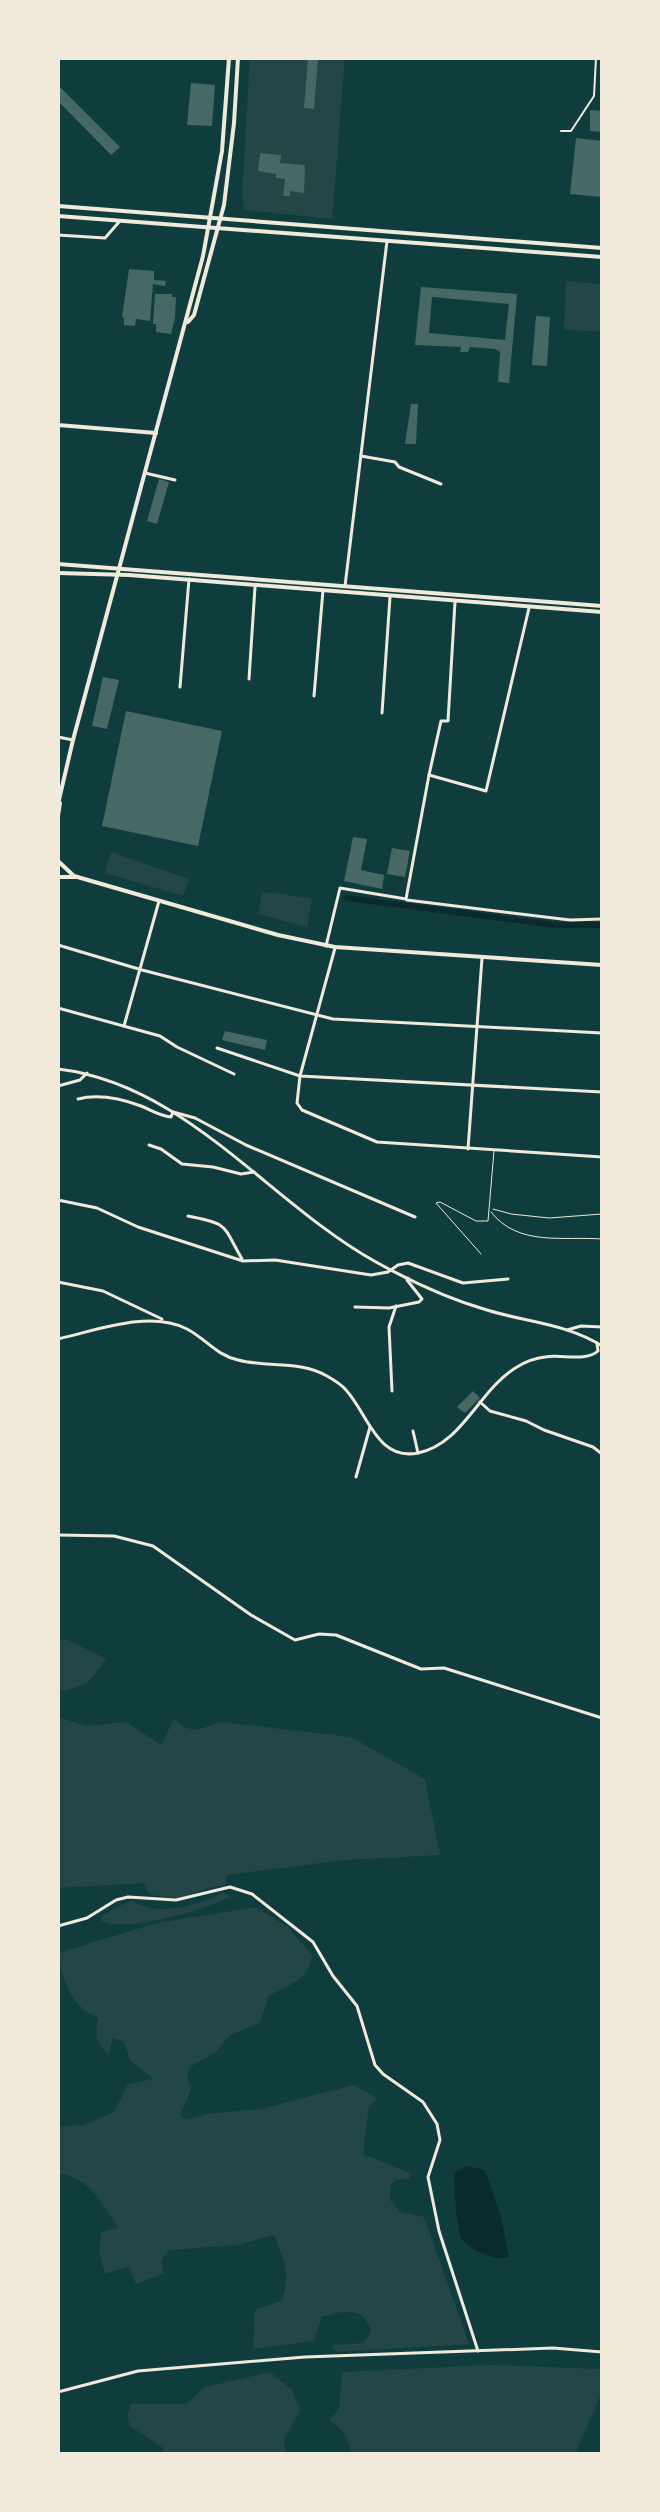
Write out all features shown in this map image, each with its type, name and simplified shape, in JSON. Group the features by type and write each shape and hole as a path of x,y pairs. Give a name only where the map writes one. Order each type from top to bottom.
{"main road":[{"path":"58,816 73,740 186,324 209,227 222,151 229,58"},
{"path":"186,324 194,315 220,219 234,123 238,58"},
{"path":"58,206 602,248"},
{"path":"58,216 602,257"},
{"path":"560,245 560,252"},
{"path":"58,425 156,433"},
{"path":"58,564 602,606"},
{"path":"58,573 602,612"},
{"path":"58,804 61,797"},
{"path":"58,861 74,876 159,902"},
{"path":"58,877 74,877 277,936 335,947 602,965"},
{"path":"335,947 602,965"}],"street":[{"path":"561,131 571,131 594,96 596,58"},
{"path":"58,235 105,238 120,220"},
{"path":"345,593 387,241"},
{"path":"361,456 395,462 399,467 441,484"},
{"path":"145,473 175,480"},
{"path":"180,687 189,573"},
{"path":"249,679 255,585"},
{"path":"314,696 323,590"},
{"path":"382,713 390,596"},
{"path":"406,899 441,721 448,721 455,602"},
{"path":"429,775 486,791 529,608"},
{"path":"58,737 73,740"},
{"path":"326,945 340,888 570,920 602,919"},
{"path":"124,1026 159,902"},
{"path":"58,945 318,1016 602,1033"},
{"path":"335,947 300,1076 297,1103 302,1110 377,1142 602,1157"},
{"path":"468,1149 482,958"},
{"path":"58,1008 160,1036 234,1074"},
{"path":"217,1048 300,1076 602,1092"},
{"path":"58,1069 87,1073 130,1089 173,1112 316,1222 376,1262 459,1301 567,1330 602,1346"},
{"path":"58,1086 80,1080 87,1073"},
{"path":"78,1099 105,1097 163,1116 171,1117 173,1112"},
{"path":"173,1112 195,1118 246,1145 415,1217"},
{"path":"149,1145 161,1149 182,1164 241,1174 254,1172"},
{"path":"58,1200 97,1208 138,1227 243,1261 275,1260 371,1275 408,1263 463,1283 508,1279"},
{"path":"188,1216 209,1220 228,1230 243,1261"},
{"path":"355,1307 396,1306 422,1299 408,1278"},
{"path":"58,1282 103,1291 189,1330 227,1357 251,1363 306,1367 322,1373 345,1388 370,1427 383,1443 396,1452 418,1453 443,1442 505,1375 519,1366 542,1357 590,1356 598,1351 597,1343"},
{"path":"392,1391 389,1327 396,1306"},
{"path":"58,1339 162,1319"},
{"path":"567,1330 581,1326 602,1327"},
{"path":"480,1402 490,1411 526,1421 593,1447 602,1454"},
{"path":"356,1477 370,1427"},
{"path":"413,1431 418,1453"},
{"path":"58,1535 114,1536 153,1546 251,1615 295,1640 319,1634 336,1635 421,1669 444,1668 602,1718"},
{"path":"58,1926 87,1918 116,1900 128,1897 176,1900 230,1887 252,1894 313,1942 333,1976 357,2006 375,2065 423,2102 437,2124 440,2140 428,2177 439,2231 478,2351"},
{"path":"58,2392 138,2371 305,2357 553,2348 602,2352"},
{"path":"58,2386 66,2388"}],"lane":[{"path":"481,1254 436,1203 440,1202 480,1222 488,1221 494,1151"},
{"path":"490,1210 549,1218 602,1214"},
{"path":"490,1210 499,1220 530,1236 602,1239"}],"shaded area":[{"path":"250,58 345,58 332,219 244,210 242,196"},
{"path":"566,281 602,284 602,332 564,329"},
{"path":"111,852 189,879 183,896 105,873"},
{"path":"262,892 312,898 307,927 258,914"},
{"path":"58,1640 68,1640 106,1659 87,1682 58,1691"},
{"path":"58,1717 86,1726 126,1722 161,1745 174,1719 186,1728 197,1730 221,1722 351,1737 425,1779 440,1855 345,1860 226,1875 226,1885 178,1898 150,1895 143,1883 58,1888"},
{"path":"223,1893 230,1896 204,1908 166,1918 127,1924 101,1921 114,1908 131,1901 142,1906 166,1909 201,1902"},
{"path":"256,1907 288,1927 312,1955 311,1963 297,1981 269,1995 260,2023 230,2035 217,2051 190,2067 187,2077 191,2089 180,2115 186,2120 207,2114 261,2109 353,2085 378,2098 369,2106 363,2154 412,2174 409,2179 396,2180 391,2185 390,2200 400,2212 424,2217 469,2344 336,2352 332,2345 364,2343 371,2331 363,2317 345,2312 322,2317 314,2341 253,2349 255,2310 281,2301 286,2284 283,2259 274,2235 237,2245 169,2250 161,2260 164,2274 136,2284 129,2266 105,2274 99,2252 101,2232 118,2228 101,2201 86,2186 58,2173 58,2127 84,2125 114,2112 128,2084 154,2079 130,2060 124,2042 113,2038 108,2054 101,2046 96,2033 98,2018 81,2007 69,1991 58,1953 157,1923"},
{"path":"467,2166 485,2170 501,2218 509,2257 483,2254 461,2239 454,2173"},
{"path":"491,2365 600,2369 602,2392 575,2454 351,2454 344,2434 329,2420 339,2409 342,2372"},
{"path":"270,2372 292,2390 300,2411 284,2439 286,2454 163,2454 163,2448 130,2426 127,2417 131,2404 186,2404 205,2387"}],"building":[{"path":"308,58 318,59 314,109 304,108"},
{"path":"191,83 215,85 212,126 187,125"},
{"path":"58,85 120,147 111,155 58,101"},
{"path":"590,110 602,111 602,132 590,131"},
{"path":"576,138 602,141 602,197 570,194"},
{"path":"260,153 281,155 280,163 305,165 304,193 290,191 290,196 283,196 285,179 258,171"},
{"path":"129,269 154,271 154,280 166,281 165,286 153,284 150,321 136,319 135,326 124,325 122,317"},
{"path":"421,287 517,294 509,383 498,382 500,352 495,349 470,347 468,352 460,352 461,347 415,345","holes":["432,297 509,304 505,340 429,333"]},
{"path":"155,294 172,294 176,297 171,334 156,332 156,324 153,324"},
{"path":"536,316 550,317 547,366 532,365"},
{"path":"411,404 418,404 416,444 405,444"},
{"path":"159,479 169,482 157,524 147,521"},
{"path":"103,677 119,680 107,729 92,726"},
{"path":"126,711 222,731 198,846 102,826"},
{"path":"353,837 367,839 361,870 384,875 382,889 344,881"},
{"path":"392,848 410,851 405,877 387,874"},
{"path":"225,1031 267,1040 265,1050 222,1040"},
{"path":"473,1391 480,1398 465,1413 457,1407"}],"waterway":[{"path":"347,898 554,925 602,925"}]}
